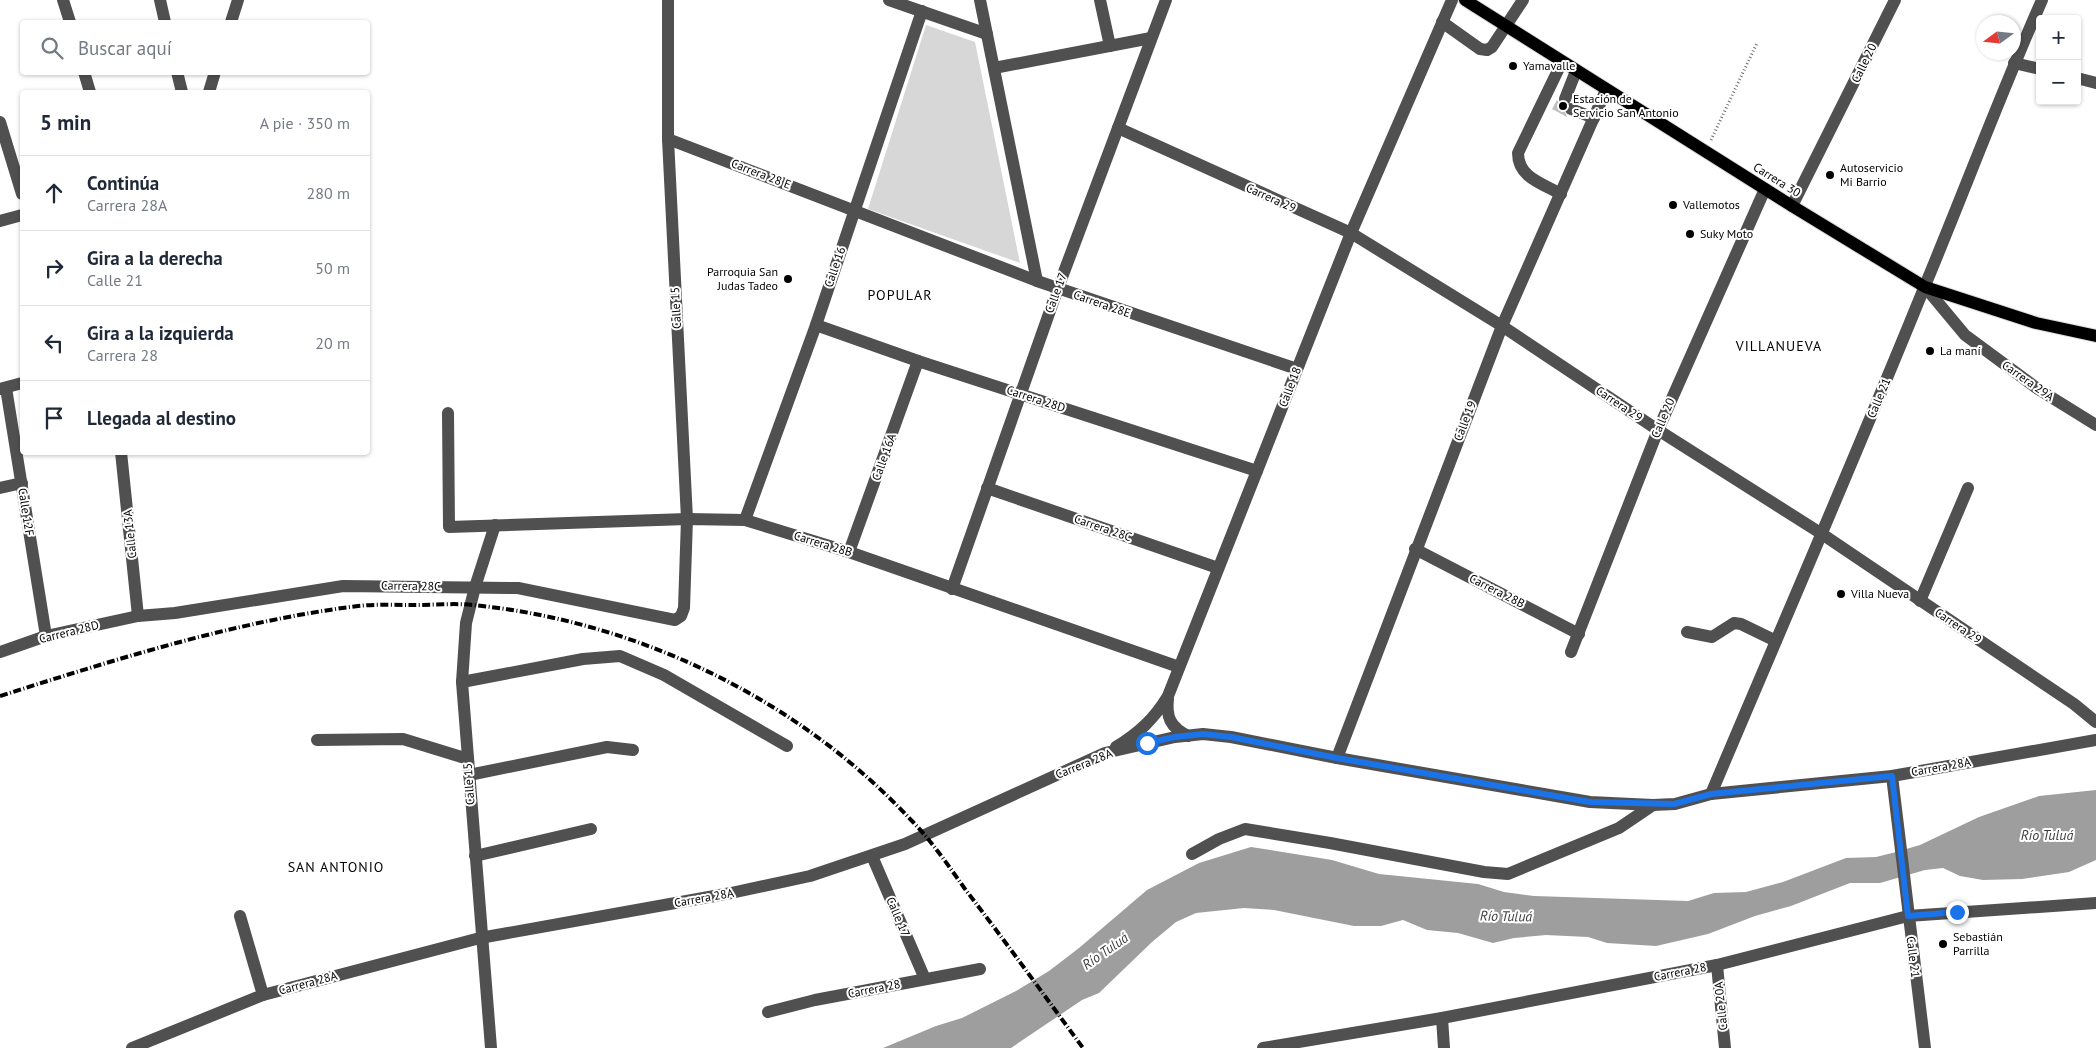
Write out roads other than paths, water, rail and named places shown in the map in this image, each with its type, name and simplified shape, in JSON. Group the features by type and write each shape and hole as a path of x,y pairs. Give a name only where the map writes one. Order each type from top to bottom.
{"main road":[{"name":"Carrera 30","path":"1465,0 1705,152 1925,287 2036,323 2096,336"}],"street":[{"path":"63,0 69,20"},
{"path":"160,0 165,20"},
{"path":"232,20 238,0"},
{"name":"Calle 15","path":"668,0 668,139 687,520 684,608 681,616"},
{"path":"889,0 987,34"},
{"path":"980,0 1037,281"},
{"path":"1100,0 1110,46"},
{"name":"Calle 17","path":"952,588 1058,288 1166,0"},
{"name":"Calle 18","path":"1105,753 1143,729 1156,716 1168,696 1351,234 1452,0"},
{"path":"1442,22 1480,49 1487,50 1492,47 1523,0"},
{"name":"Calle 20","path":"1792,206 1895,0"},
{"name":"Calle 21","path":"1711,794 1925,287 2014,63 2042,0"},
{"name":"Calle 16","path":"745,520 816,325 922,11"},
{"path":"994,68 1151,38"},
{"path":"1560,194 1524,173 1518,164 1518,152 1562,62"},
{"path":"2014,63 2036,68"},
{"path":"1576,70 1568,104 1594,118"},
{"path":"85,75 89,90"},
{"path":"178,75 182,90"},
{"path":"209,90 214,75"},
{"path":"2081,79 2096,83"},
{"name":"Calle 19","path":"1337,758 1502,326 1606,90"},
{"path":"0,122 20,187"},
{"name":"Carrera 29","path":"1118,128 1351,234 1502,326 1658,430 1822,534 2074,704 2096,722"},
{"name":"Carrera 28 E","path":"668,139 855,210"},
{"name":"Calle 20","path":"1571,652 1658,430 1765,189"},
{"name":"Carrera 28E","path":"855,210 1037,281 1297,369"},
{"path":"0,220 20,215"},
{"name":"Carrera 29A","path":"1925,287 1965,335 2038,389 2096,425"},
{"name":"Carrera 28D","path":"816,325 918,361 1257,470"},
{"name":"Calle 16A","path":"849,552 918,361"},
{"path":"3,389 20,384"},
{"name":"Calle 12F","path":"3,389 22,483 46,636"},
{"name":"Carrera 28B","path":"448,413 449,527 495,524 745,520 849,552 1179,667"},
{"name":"Calle 13A","path":"121,455 138,616"},
{"path":"0,488 22,483"},
{"name":"Carrera 28C","path":"988,488 1218,568"},
{"path":"1920,600 1968,488"},
{"name":"Calle 15","path":"491,1048 480,938 462,682 466,623 495,524"},
{"name":"Carrera 28B","path":"1416,549 1579,634"},
{"name":"Carrera 28C","path":"138,616 175,613 343,586 518,588 675,620 681,616"},
{"name":"Carrera 28D","path":"0,652 46,636 138,616"},
{"path":"1687,632 1712,637 1734,623 1741,624 1776,640"},
{"path":"462,682 583,659 620,656 664,676 787,746"},
{"path":"1168,696 1167,711 1170,723 1178,731 1188,736"},
{"name":"Carrera 28A","path":"132,1048 263,996 480,938 776,884 810,876 872,856 943,827 1105,753 1188,736 1203,734 1231,737 1337,758 1590,802 1653,805 1674,804 1711,794 1892,776 2096,740"},
{"path":"317,740 404,739 468,759"},
{"path":"469,775 607,747 633,750"},
{"name":"Calle 21","path":"1892,776 1925,1048"},
{"path":"1192,854 1219,839 1245,829 1484,872 1508,874 1619,828 1653,805"},
{"path":"474,856 591,829"},
{"name":"Calle 17","path":"872,856 925,979"},
{"name":"Carrera 28","path":"1263,1048 1442,1018 1717,964 1908,916 2096,903"},
{"path":"240,916 263,996"},
{"name":"Calle 20A","path":"1717,964 1725,1048"},
{"name":"Carrera 28","path":"768,1012 815,1000 980,969"},
{"path":"1442,1018 1444,1048"}],"water":[{"name":"Río Tuluá","path":"2096,790 2096,860 2069,872 2022,879 1983,880 1960,876 1943,868 1925,870 1880,883 1850,883 1791,906 1755,916 1708,934 1656,946 1607,943 1588,937 1546,935 1514,938 1493,943 1458,933 1427,930 1403,920 1381,926 1354,926 1274,910 1244,908 1196,913 1176,922 1152,942 1099,993 1082,1000 1011,1048 883,1048 936,1026 962,1018 1016,991 1049,971 1079,948 1147,890 1199,863 1251,847 1332,860 1379,874 1478,884 1504,892 1534,896 1688,901 1714,893 1746,892 1783,882 1846,858 1876,857 1920,845 1979,817 2039,796"}],"railway":[{"path":"0,696 88,668 222,631 267,621 358,606 473,605 534,614 595,628 654,648 711,673 766,703 818,737 866,776 918,827 932,844 1083,1048"}],"place":[{"name":"Yamavalle","path":"1513,66"},
{"name":"Estación de Servicio San Antonio","path":"1563,106"},
{"name":"Autoservicio Mi Barrio","path":"1830,175"},
{"name":"Vallemotos","path":"1673,205"},
{"name":"Suky Moto","path":"1690,234"},
{"name":"Parroquia San Judas Tadeo","path":"788,279"},
{"name":"La maní","path":"1930,351"},
{"name":"Villa Nueva","path":"1841,594"},
{"name":"Sebastián Parrilla","path":"1943,944"}],"district":[{"name":"POPULAR","path":"900,295"},
{"name":"VILLANUEVA","path":"1779,346"},
{"name":"SAN ANTONIO","path":"336,867"}]}
